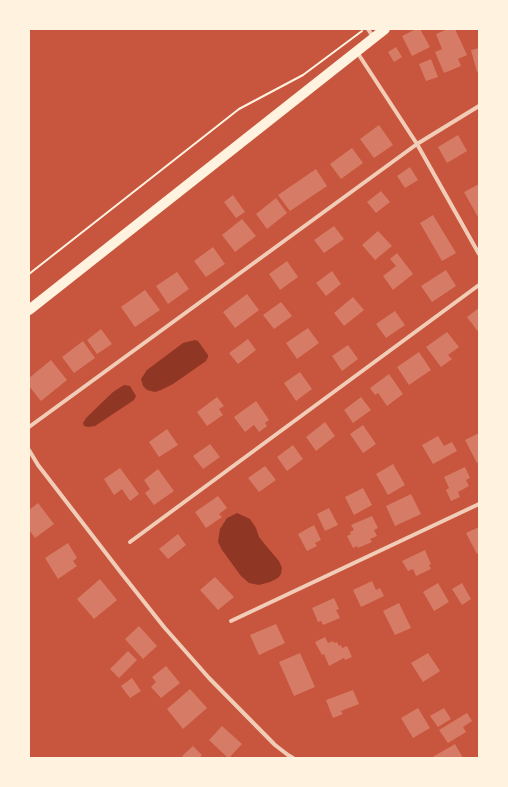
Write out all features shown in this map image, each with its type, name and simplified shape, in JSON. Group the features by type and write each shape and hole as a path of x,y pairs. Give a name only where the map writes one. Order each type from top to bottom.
{"main road":[{"path":"29,310 357,52 369,32 386,29"}],"street":[{"path":"357,52 418,144 479,254"},
{"path":"29,427 418,144 479,106"},
{"path":"130,542 479,284"},
{"path":"29,450 38,465 164,627 209,678 275,744 293,758"},
{"path":"231,621 479,504"}],"path":[{"path":"29,274 239,109 303,75 369,32"}],"shaded area":[{"path":"195,340 198,341 208,355 206,361 173,384 161,390 155,392 147,390 143,386 141,379 147,370 183,343"},
{"path":"124,385 130,386 136,396 134,400 95,426 84,426 83,423 86,418 113,392"},
{"path":"237,513 250,519 256,528 259,537 279,561 282,568 281,574 278,578 259,585 249,583 241,576 222,550 218,542 220,529 227,518"}],"building":[{"path":"416,29 420,29 430,47 412,56 402,36"},
{"path":"448,29 455,29 467,55 458,59 461,66 444,73 435,52 442,49 436,34"},
{"path":"396,47 402,57 394,62 388,52"},
{"path":"479,48 479,71 477,72 471,50"},
{"path":"431,59 438,77 426,81 419,64"},
{"path":"379,125 393,145 374,158 360,139"},
{"path":"458,135 467,151 447,163 438,147"},
{"path":"352,148 363,163 341,179 330,164"},
{"path":"410,167 418,180 405,188 397,176"},
{"path":"316,169 327,186 290,211 278,195"},
{"path":"479,184 479,219 464,192"},
{"path":"381,191 390,202 376,213 367,202"},
{"path":"233,195 245,212 236,218 224,202"},
{"path":"276,198 287,213 267,229 256,214"},
{"path":"433,215 456,253 442,261 420,223"},
{"path":"242,219 256,236 235,252 222,235"},
{"path":"334,226 344,239 324,253 314,240"},
{"path":"378,231 392,246 375,260 362,245"},
{"path":"213,247 225,264 206,277 194,261"},
{"path":"397,253 413,274 393,290 383,276 396,266 390,259"},
{"path":"287,261 298,277 280,290 269,274"},
{"path":"446,270 456,286 432,302 421,286"},
{"path":"332,271 341,284 326,296 316,283"},
{"path":"177,272 189,289 168,304 156,286"},
{"path":"145,290 160,310 135,327 121,307"},
{"path":"247,294 259,310 235,328 223,312"},
{"path":"353,297 364,310 344,326 334,313"},
{"path":"281,302 292,316 274,329 263,315"},
{"path":"479,308 479,333 467,317"},
{"path":"395,311 405,325 386,338 376,324"},
{"path":"308,328 319,343 297,359 286,343"},
{"path":"101,329 112,344 97,354 87,340"},
{"path":"447,332 459,347 448,355 452,359 441,367 426,347"},
{"path":"248,339 256,350 238,364 229,353"},
{"path":"83,341 95,358 74,373 62,357"},
{"path":"348,345 358,359 342,371 332,356"},
{"path":"419,352 431,370 409,385 397,367"},
{"path":"51,360 67,380 41,401 29,386 29,378"},
{"path":"300,372 312,389 296,401 284,383"},
{"path":"389,374 403,394 387,406 378,393 375,395 370,388"},
{"path":"217,397 224,406 219,409 223,415 207,426 197,412"},
{"path":"361,397 371,410 353,423 344,410"},
{"path":"256,401 269,420 265,423 267,426 259,432 254,425 245,432 234,417"},
{"path":"325,422 335,436 316,451 306,437"},
{"path":"363,425 376,444 363,453 350,434"},
{"path":"167,429 178,445 159,457 149,442"},
{"path":"479,433 479,462 477,463 465,440"},
{"path":"438,436 444,446 452,442 457,451 433,464 422,445"},
{"path":"210,444 220,457 203,469 193,456"},
{"path":"293,445 303,459 287,471 277,457"},
{"path":"393,464 405,485 388,495 376,474"},
{"path":"265,466 276,480 259,492 248,478"},
{"path":"465,467 470,478 466,480 469,486 458,492 460,497 451,501 446,490 449,488 444,477"},
{"path":"120,468 139,494 130,501 122,489 114,495 104,479"},
{"path":"158,469 174,491 154,505 145,493 150,489 144,480"},
{"path":"363,488 372,505 354,515 345,497"},
{"path":"411,494 421,514 395,526 386,506"},
{"path":"218,496 227,508 219,514 222,517 206,528 195,512"},
{"path":"38,503 54,524 35,538 29,530 29,510"},
{"path":"329,508 338,525 325,531 317,514"},
{"path":"372,516 378,528 374,530 377,536 370,539 372,542 358,548 357,546 353,548 347,536 354,530 351,525"},
{"path":"314,525 321,540 315,543 317,546 307,551 298,534"},
{"path":"479,527 479,553 477,554 466,533"},
{"path":"178,534 186,545 168,559 159,549"},
{"path":"68,543 77,558 73,561 77,566 58,579 45,558"},
{"path":"425,550 431,564 429,565 431,569 416,576 413,569 408,571 402,561"},
{"path":"215,577 234,597 218,610 200,590"},
{"path":"100,579 117,600 94,619 77,599"},
{"path":"372,581 376,590 380,588 384,596 361,607 353,590"},
{"path":"438,583 449,602 434,611 423,592"},
{"path":"462,583 471,599 462,605 452,589"},
{"path":"334,598 339,609 336,610 340,618 323,625 321,621 318,622 312,608"},
{"path":"399,603 411,628 395,635 383,611"},
{"path":"276,624 285,643 259,655 250,635"},
{"path":"139,626 157,646 143,659 125,639"},
{"path":"325,637 328,643 333,641 334,643 337,642 342,648 347,646 352,657 345,660 344,658 329,666 324,654 322,655 315,642"},
{"path":"128,651 137,660 119,678 110,669"},
{"path":"300,653 315,687 294,696 279,662"},
{"path":"428,653 440,671 423,682 411,663"},
{"path":"166,666 180,683 161,698 151,687 156,682 152,677"},
{"path":"132,678 141,691 130,698 121,686"},
{"path":"190,689 207,708 183,729 167,709"},
{"path":"353,690 359,704 341,711 343,714 333,718 326,700"},
{"path":"418,708 430,728 413,738 401,718"},
{"path":"444,708 451,719 438,727 430,716"},
{"path":"467,713 472,721 463,727 466,732 448,743 439,730"},
{"path":"222,726 242,744 229,758 209,740"},
{"path":"455,744 463,758 431,758"},
{"path":"193,746 202,755 199,758 184,758 182,756"}]}
